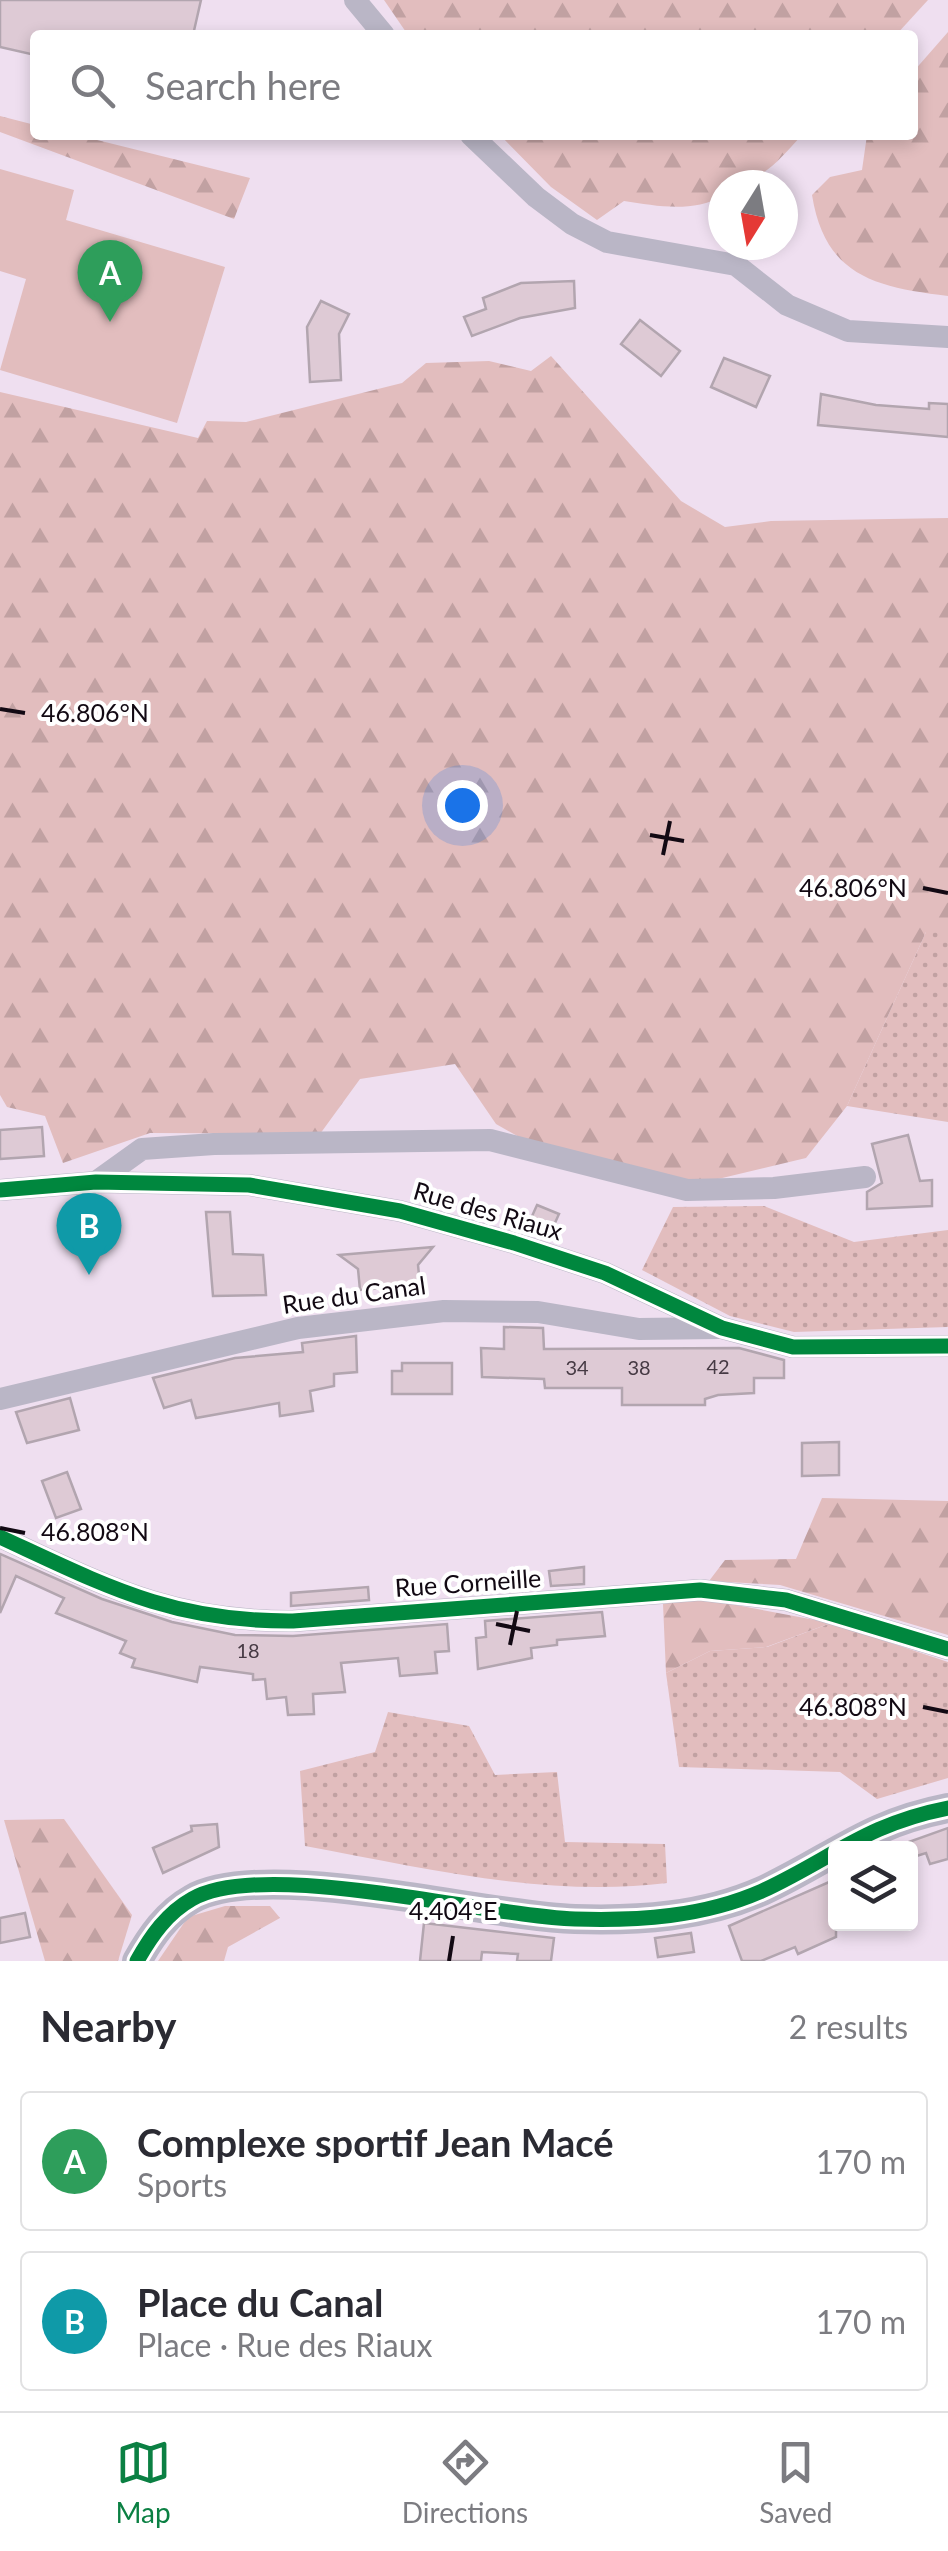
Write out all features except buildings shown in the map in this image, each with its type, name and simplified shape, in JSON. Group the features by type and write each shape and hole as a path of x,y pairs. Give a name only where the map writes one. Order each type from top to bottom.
{"street":[{"path":"355,0 380,30"},
{"path":"477,140 536,198 572,224 607,242 736,265 787,305 848,332 948,337"},
{"path":"96,1182 142,1150 214,1144 490,1140 688,1190 774,1188 866,1177"},
{"name":"Rue des Riaux","path":"0,1190 96,1182 249,1185 400,1211 605,1273 722,1328 793,1347 948,1346"},
{"name":"Rue du Canal","path":"0,1398 298,1328 444,1311 538,1312 639,1329 722,1328"},
{"name":"Rue Corneille","path":"0,1537 115,1590 177,1611 232,1622 312,1620 700,1590 786,1600 948,1650"},
{"path":"137,1961 162,1922 192,1898 230,1885 270,1882 492,1912 647,1919 703,1910 762,1891 858,1836 903,1817 948,1808"}],"green space":[{"path":"384,0 928,0 901,30 405,30"},
{"path":"948,32 948,296 876,281 841,260 828,244 812,195 830,177 862,170 866,140 918,140 918,66"},
{"path":"0,116 30,124 30,140 97,140 250,178 234,219 0,132"},
{"path":"505,140 798,140 767,170 708,170 708,202 674,207 624,201 597,220 551,187"},
{"path":"0,169 74,190 66,220 225,267 177,423 0,370 26,279 0,271"},
{"path":"551,356 681,501 725,527 771,521 948,518 948,932 926,932 847,1106 806,1158 693,1185 535,1146 496,1124 455,1064 360,1079 320,1134 150,1133 63,1163 45,1116 7,1107 0,1095 0,392 198,438 207,421 246,422 402,383 426,363 489,361 531,371"},
{"path":"926,932 948,932 948,1122 847,1106"},
{"path":"764,1206 854,1242 948,1230 948,1327 794,1332 730,1316 642,1270 673,1207"},
{"path":"822,1498 948,1501 948,1635 780,1585 709,1581 725,1560 796,1559"},
{"path":"699,1598 831,1623 766,1647 710,1651 666,1673 663,1604"},
{"path":"831,1623 948,1662 948,1778 877,1799 840,1772 679,1767 666,1673 710,1651 767,1647"},
{"path":"388,1712 469,1726 495,1775 557,1772 565,1842 665,1844 667,1883 622,1887 531,1884 305,1846 300,1771 375,1752"},
{"path":"64,1819 132,1915 118,1961 45,1961 4,1820"},
{"path":"225,1906 270,1906 280,1918 228,1947 224,1961 158,1961 188,1917"}],"cycle path":[{"path":"0,1190 96,1182 249,1185 400,1211 514,1243 605,1273 722,1328 793,1347 948,1346"},
{"path":"0,1537 141,1598 175,1608 250,1620 293,1621 700,1590 786,1600 948,1649"},
{"path":"137,1961 175,1911 192,1899 225,1888 269,1884 321,1887 575,1919 670,1915 740,1900 894,1823 948,1808"}],"place":[{"name":"Complexe sportif Jean Macé","path":"110,322"},
{"name":"Place du Canal","path":"89,1275"}]}
